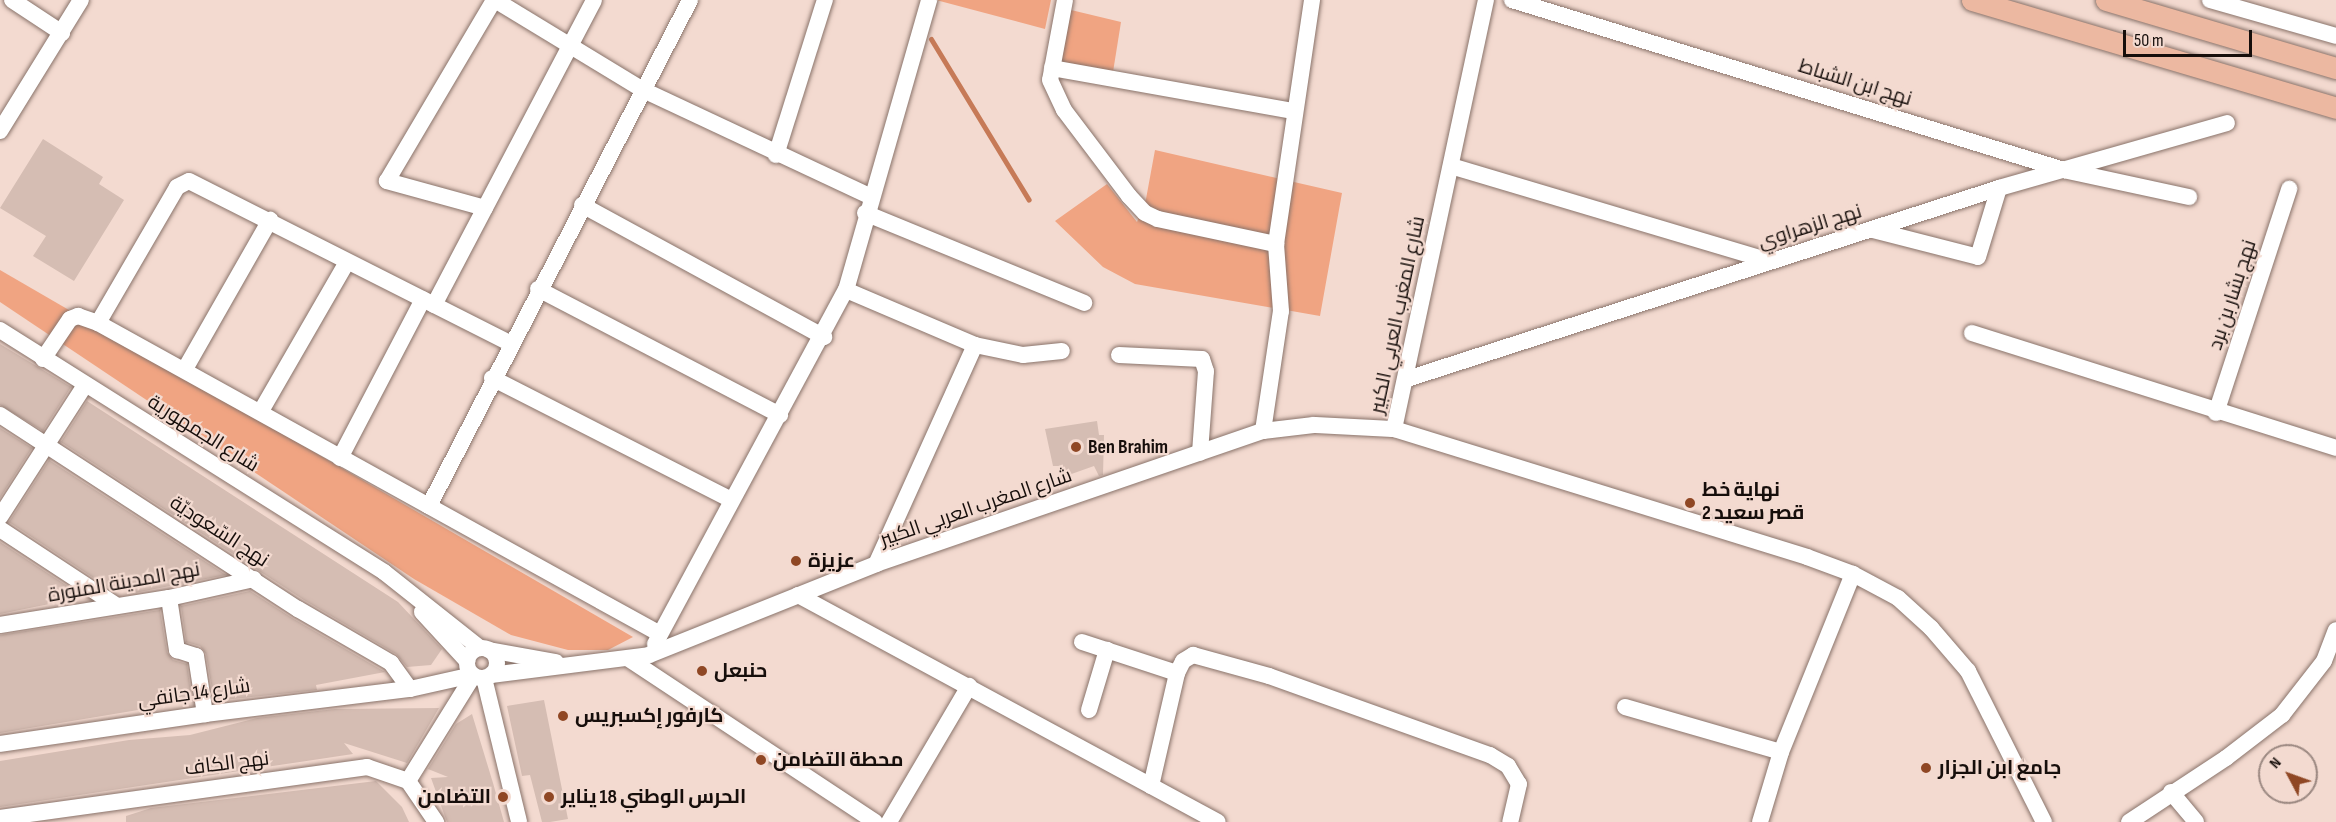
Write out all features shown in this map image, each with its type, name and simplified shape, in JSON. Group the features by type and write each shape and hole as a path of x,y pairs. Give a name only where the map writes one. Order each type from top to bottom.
{"main road":[{"path":"1972,0 2336,108"},
{"path":"2106,0 2336,68"}],"street":[{"path":"12,0 62,33"},
{"path":"0,131 81,0"},
{"path":"485,208 387,181 494,0 644,90 776,155 871,197"},
{"path":"340,458 428,302 485,208 594,0"},
{"path":"429,506 492,378 690,0"},
{"path":"776,155 825,0"},
{"path":"649,655 731,500 824,336 846,290 866,213 929,0"},
{"path":"1065,0 1050,80 1064,110 1145,213 1158,219 1276,244"},
{"path":"1263,431 1281,311 1276,244 1312,0"},
{"name":"شارع المغرب العربي الكبير","path":"476,672 572,665 649,655 876,564 1263,431 1314,425 1394,429 1407,379 1486,0"},
{"name":"نهج ابن الشباط","path":"1512,0 2064,170 2189,197"},
{"path":"2210,0 2336,36"},
{"path":"1052,68 1294,111"},
{"name":"نهج الزهراوي","path":"1407,379 1999,188 2227,123"},
{"path":"1451,166 1769,261"},
{"path":"98,323 182,183 194,181 347,262 511,344"},
{"path":"1872,230 1978,257 1999,188"},
{"name":"نهج بشار بن برد","path":"2216,413 2289,189"},
{"path":"582,205 824,336"},
{"path":"866,213 1084,303"},
{"path":"185,369 270,220"},
{"path":"261,411 347,262"},
{"path":"538,289 780,415"},
{"path":"846,290 975,345 1023,355 1062,351"},
{"path":"43,359 70,319 78,316 98,323 261,411 340,458 660,634"},
{"name":"شارع الجمهورية","path":"0,330 384,572 485,649"},
{"path":"1972,333 2216,413 2336,448"},
{"path":"876,564 975,345"},
{"path":"1119,355 1202,359 1206,371 1200,453"},
{"path":"492,378 731,500"},
{"path":"0,517 85,385"},
{"name":"نهج السّعوديّة","path":"0,415 298,609 392,663 404,687"},
{"path":"1394,429 1853,574 1898,598 1931,628 1968,671 2044,822"},
{"path":"0,529 117,606"},
{"name":"شارع الجمهورية","path":"384,572 476,672"},
{"path":"1760,822 1781,752 1853,574"},
{"name":"نهج المدينة المنورة","path":"0,625 168,598 254,579"},
{"path":"798,595 1217,822"},
{"path":"168,598 177,650 196,656 205,714"},
{"path":"2128,822 2226,758 2282,715 2324,661 2336,630"},
{"path":"1082,642 1177,674"},
{"path":"408,782 476,672 497,662 485,649 471,652 476,672 519,822"},
{"name":"شارع المغرب العربي الكبير","path":"485,649 572,665"},
{"path":"1089,710 1107,650"},
{"path":"1150,786 1177,674 1183,661 1193,655 1280,680 1490,755 1508,766 1519,784 1510,822"},
{"path":"629,659 874,822"},
{"name":"شارع 14 جانفي","path":"0,744 404,687 476,672"},
{"path":"889,822 969,686"},
{"path":"1625,707 1781,752"},
{"name":"نهج الكاف","path":"0,818 339,769 378,768 408,782 436,822"},
{"path":"2171,792 2196,822"}],"shaded area":[{"path":"936,0 1051,0 1045,29"},
{"path":"1071,10 1121,22 1113,72 1061,62"},
{"path":"1155,150 1342,193 1320,316 1135,284 1103,267 1055,221 1107,184 1137,222 1146,199"},
{"path":"0,270 633,637 608,650 568,650 511,635 414,579 0,302"}],"building":[{"path":"43,139 103,177 99,184 124,200 74,281 33,256 46,236 0,208"},
{"path":"0,344 71,387 43,431 0,405"},
{"path":"87,401 398,602 442,649 431,665 407,667 396,654 304,600 61,442"},
{"name":"Ben Brahim","path":"1097,421 1099,435 1104,435 1103,475 1099,476 1094,466 1063,477 1062,466 1053,466 1045,429"},
{"path":"0,428 32,448 0,498"},
{"path":"49,460 226,575 129,594 138,584 112,590 9,522"},
{"path":"0,542 84,597 0,614"},
{"path":"250,591 385,672 316,685 317,690 214,701 206,654 200,646 186,642 181,606"},
{"path":"160,610 167,652 173,660 187,664 192,701 0,733 0,635"},
{"path":"544,700 568,819 550,822 542,822 530,775 522,776 507,706"},
{"path":"439,708 407,763 344,743 353,754 0,807 0,761 129,740 190,735 257,718 335,709"},
{"path":"472,714 504,822 447,822 431,778 448,777 428,769 456,724"},
{"path":"376,781 402,807 409,822 126,822 126,816 151,808"}],"waterway":[{"path":"931,39 1029,200"}],"place":[{"name":"Ben Brahim","path":"1076,447"},
{"name":"نهاية خط قصر سعيد 2","path":"1690,503"},
{"name":"عزيزة","path":"796,561"},
{"name":"حنبعل","path":"702,671"},
{"name":"كارفور إكسبريس","path":"563,716"},
{"name":"محطة التضامن","path":"761,760"},
{"name":"جامع ابن الجزار","path":"1926,768"},
{"name":"التضامن","path":"503,797"},
{"name":"الحرس الوطني 18 يناير","path":"549,797"}]}
